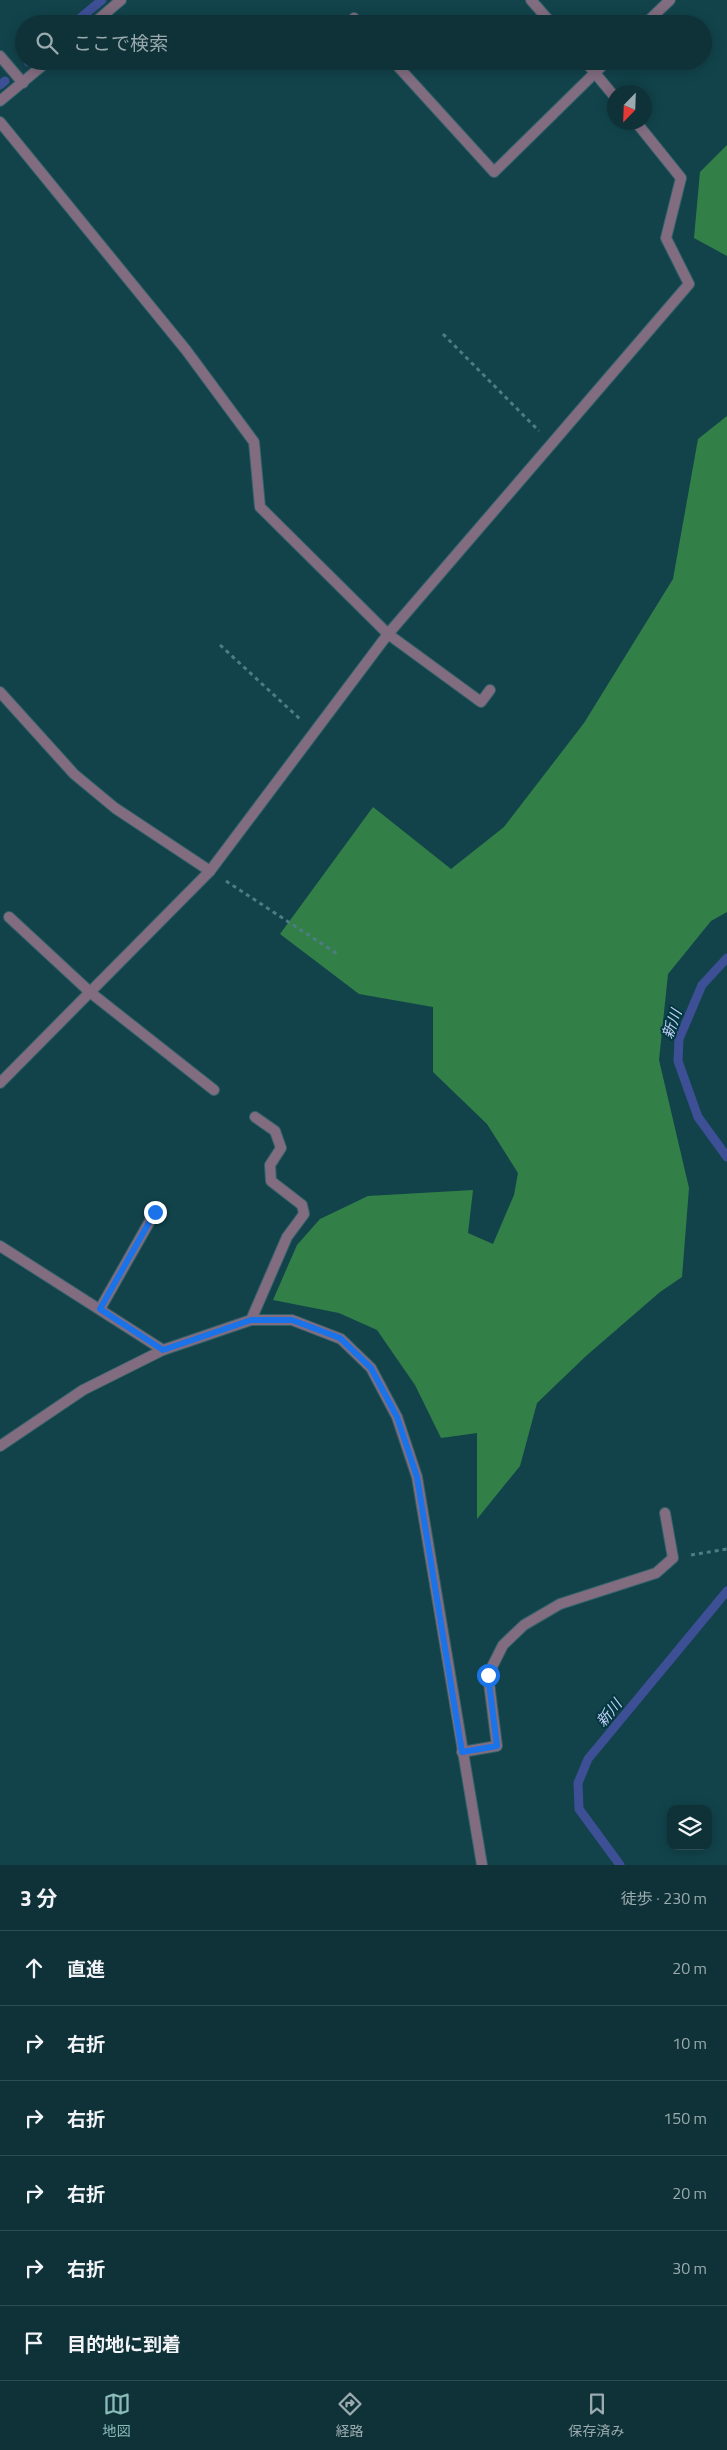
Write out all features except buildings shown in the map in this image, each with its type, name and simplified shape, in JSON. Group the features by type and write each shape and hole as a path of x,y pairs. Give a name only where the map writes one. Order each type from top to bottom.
{"street":[{"path":"104,15 121,0"},
{"path":"531,0 544,15"},
{"path":"654,15 670,0"},
{"path":"0,56 23,83"},
{"path":"0,102 38,70"},
{"path":"402,70 494,172 599,70"},
{"path":"594,70 607,87"},
{"path":"0,122 186,350 254,442 260,506 388,634 481,702 490,690"},
{"path":"0,1082 91,993 210,871 388,634 689,284 666,238 681,178 642,130"},
{"path":"0,692 74,774 115,808 210,871"},
{"path":"9,917 91,993 214,1090"},
{"path":"251,1320 287,1237 304,1214 302,1205 271,1181 270,1165 281,1148 275,1132 255,1116"},
{"path":"100,1309 155,1212"},
{"path":"0,1246 163,1350"},
{"path":"0,1446 83,1390 163,1350 251,1320 292,1320 340,1338 371,1368 397,1417 417,1477 482,1865"},
{"path":"462,1752 497,1746 488,1675 503,1645 524,1624 560,1604 656,1573 673,1558 665,1512"}],"path":[{"path":"443,334 552,444"},
{"path":"220,645 314,732"},
{"path":"210,871 339,955"},
{"path":"673,1558 727,1549"}],"green space":[{"path":"727,145 727,256 694,238 700,172"},
{"path":"727,416 727,912 711,921 668,974 659,1060 689,1188 682,1277 660,1292 586,1356 537,1403 520,1466 477,1519 477,1433 441,1438 415,1385 377,1330 339,1313 273,1300 297,1245 320,1219 368,1196 473,1190 468,1233 493,1244 514,1195 518,1173 487,1124 433,1072 433,1007 359,994 280,934 373,807 451,869 504,827 584,723 673,579 698,439"}],"waterway":[{"path":"84,15 102,0"},
{"path":"0,85 5,81"},
{"name":"新川","path":"727,958 702,985 679,1039 678,1061 698,1117 727,1157"},
{"name":"新川","path":"620,1865 579,1809 578,1783 588,1759 727,1591"}],"route":[{"path":"155,1212 100,1309 163,1350 251,1320 292,1320 340,1338 371,1368 397,1417 417,1477 462,1752 497,1746 488,1675"}]}
